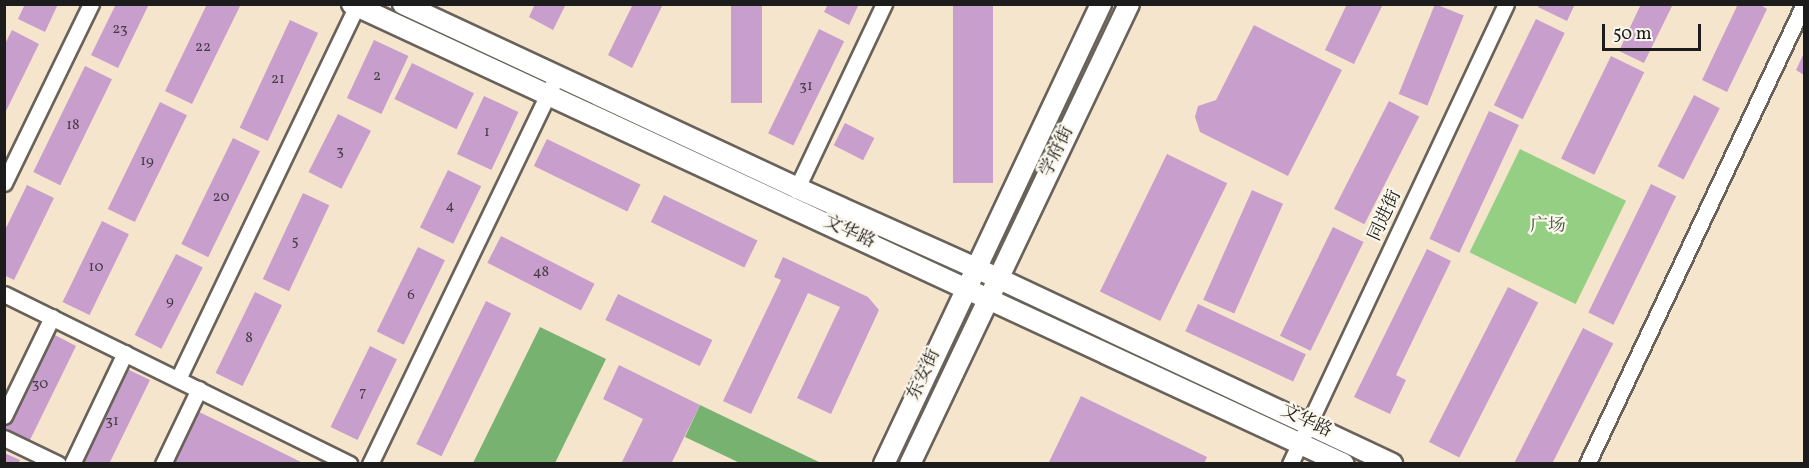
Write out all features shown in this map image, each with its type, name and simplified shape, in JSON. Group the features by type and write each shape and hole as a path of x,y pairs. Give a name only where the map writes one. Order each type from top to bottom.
{"main road":[{"name":"文华路","path":"403,4 797,188 976,268 1392,464"},
{"name":"学府街","path":"966,287 1101,4"},
{"name":"学府街","path":"988,299 1128,4"},
{"name":"文华路","path":"356,5 1344,464"},
{"name":"东安街","path":"884,464 966,287"},
{"name":"东安街","path":"910,464 988,299"}],"street":[{"path":"4,183 91,4"},
{"path":"797,188 884,4"},
{"name":"同进街","path":"1290,464 1506,4"},
{"path":"1587,464 1804,4"},
{"path":"178,378 356,5"},
{"path":"370,464 556,75"},
{"path":"4,294 349,464"},
{"path":"4,416 52,317"},
{"path":"72,464 125,353"},
{"path":"163,464 199,389"},
{"path":"4,438 58,464"}],"green space":[{"name":"广场","path":"1520,149 1626,201 1576,304 1470,252"},
{"path":"540,327 606,359 555,463 473,463"},
{"path":"700,405 821,463 740,463 685,437"}],"building":[{"path":"25,4 58,4 45,32 18,19"},
{"path":"116,4 149,4 118,68 91,55"},
{"path":"207,4 241,4 192,104 165,91"},
{"path":"535,4 566,4 553,30 529,17"},
{"path":"633,4 663,4 632,68 608,55"},
{"path":"731,4 762,4 762,103 731,103"},
{"path":"828,4 859,4 849,25 824,12"},
{"path":"953,4 993,4 993,183 953,183"},
{"path":"1347,4 1383,4 1354,64 1325,50"},
{"path":"1435,4 1464,16 1427,106 1399,94"},
{"path":"1539,4 1575,4 1567,21 1538,7"},
{"path":"1641,4 1673,4 1644,63 1619,51"},
{"path":"1738,4 1759,4 1767,9 1727,92 1702,80"},
{"path":"1536,19 1565,33 1523,119 1494,105"},
{"path":"290,20 318,33 268,141 240,128"},
{"path":"1254,25 1342,70 1288,176 1200,132 1195,117 1198,106 1216,100"},
{"path":"819,29 844,41 793,146 768,133"},
{"path":"12,30 39,44 4,115 4,46"},
{"path":"374,40 408,56 381,114 347,98"},
{"path":"1804,53 1804,75 1796,70"},
{"path":"1611,56 1644,72 1594,175 1561,158"},
{"path":"412,63 474,93 456,129 394,99"},
{"path":"85,66 112,79 60,185 33,172"},
{"path":"1694,95 1720,108 1684,179 1658,166"},
{"path":"484,96 518,112 491,170 457,154"},
{"path":"1389,101 1419,116 1364,224 1334,209"},
{"path":"160,102 187,115 135,222 108,209"},
{"path":"1489,111 1519,125 1459,253 1429,239"},
{"path":"338,114 371,131 341,189 308,172"},
{"path":"845,123 874,138 863,160 834,145"},
{"path":"233,138 260,151 208,257 181,244"},
{"path":"547,139 640,185 627,212 534,166"},
{"path":"1167,154 1227,183 1160,321 1100,292"},
{"path":"448,170 481,186 453,244 420,228"},
{"path":"1651,184 1676,196 1613,325 1588,313"},
{"path":"27,185 54,198 14,280 4,275 4,232"},
{"path":"1252,190 1283,204 1234,313 1203,300"},
{"path":"303,193 329,205 289,291 263,279"},
{"path":"664,195 757,241 744,268 651,222"},
{"path":"102,221 129,234 90,315 63,302"},
{"path":"1333,227 1364,242 1311,351 1280,336"},
{"path":"501,236 595,284 581,310 487,263"},
{"path":"418,247 445,260 404,345 377,331"},
{"path":"1427,249 1451,261 1396,375 1406,380 1390,414 1354,397"},
{"path":"176,254 203,268 161,349 135,335"},
{"path":"783,257 868,297 879,310 831,414 797,398 840,307 808,293 751,414 723,401 781,280 774,277"},
{"path":"1508,287 1538,302 1459,457 1429,442"},
{"path":"255,292 282,305 243,386 216,373"},
{"path":"618,294 712,340 700,366 605,320"},
{"path":"486,301 511,313 441,456 416,444"},
{"path":"1198,304 1306,354 1293,381 1185,331"},
{"path":"1583,328 1613,343 1552,464 1514,463"},
{"path":"49,332 76,346 29,442 4,430 4,424"},
{"path":"370,346 397,359 358,440 331,427"},
{"path":"619,365 700,405 671,464 621,464 643,419 603,399"},
{"path":"123,367 150,380 109,464 75,464"},
{"path":"1081,396 1207,457 1204,464 1048,464"},
{"path":"197,411 222,423 305,464 171,464"},
{"path":"4,453 20,460 18,464 4,464"}]}
